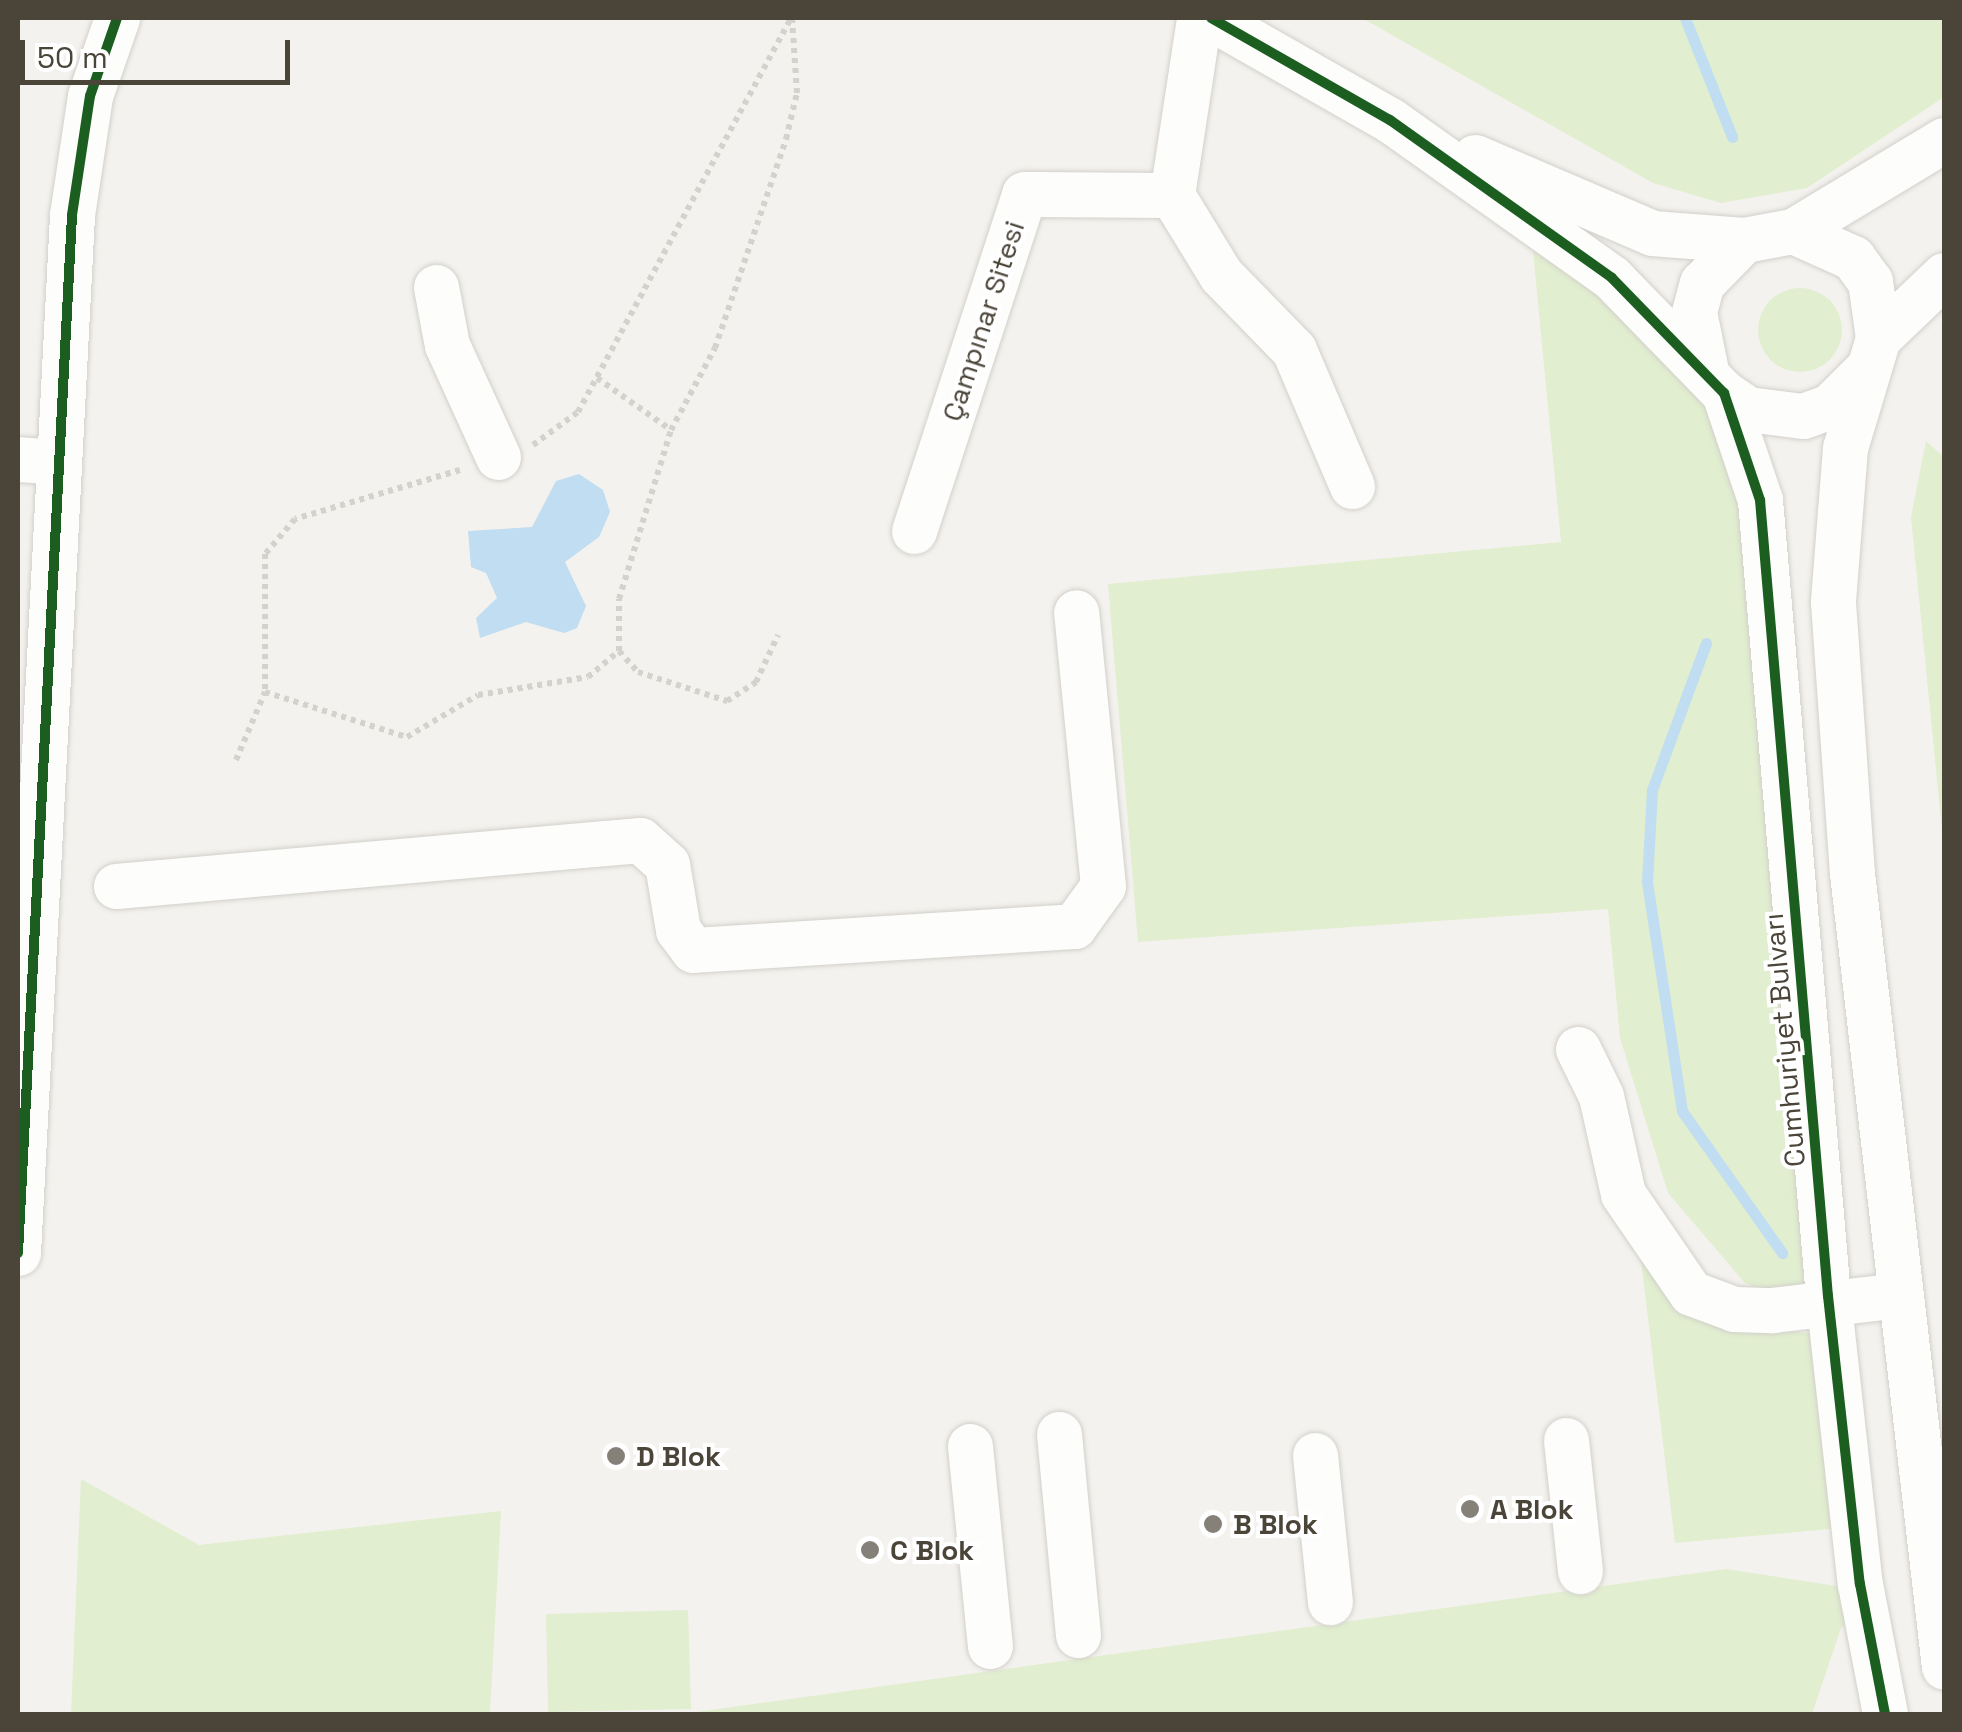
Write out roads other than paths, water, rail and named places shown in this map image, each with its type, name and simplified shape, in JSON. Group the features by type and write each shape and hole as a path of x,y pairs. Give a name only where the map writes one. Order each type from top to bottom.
{"street":[{"path":"18,1253 38,461 80,154 117,18"},
{"path":"1198,18 1172,195 1221,275 1294,350 1352,486"},
{"path":"1211,18 1390,120 1612,278 1715,382 1761,413 1803,416 1830,406 1944,275"},
{"path":"1390,120 1652,234 1744,240 1793,231 1944,140"},
{"name":"Çampınar Sitesi","path":"914,531 1024,194 1172,195"},
{"path":"1793,231 1852,258 1870,282 1874,352 1842,465 1833,602 1899,1294 1941,1607 1944,1667"},
{"path":"1715,382 1695,343 1698,298 1719,258 1744,240"},
{"path":"436,287 447,345 498,457"},
{"name":"Cumhuriyet Bulvarı","path":"1715,382 1760,500 1828,1296 1864,1613 1885,1714"},
{"path":"116,886 640,840 667,864 678,930 693,950 1074,926 1094,911 1103,886 1076,612"},
{"path":"1578,1049 1601,1096 1623,1194 1691,1293 1772,1310 1828,1296 1899,1294"},
{"path":"1059,1434 1078,1634"},
{"path":"1566,1440 1580,1571"},
{"path":"970,1446 990,1646"},
{"path":"1315,1455 1330,1602"},
{"path":"1864,1613 1941,1607"}],"water":[{"path":"579,474 603,490 610,512 599,537 565,562 586,606 577,628 564,633 526,622 480,638 476,618 497,598 486,573 471,567 468,531 532,527 556,481"}],"waterway":[{"path":"1685,18 1732,137"},
{"path":"1706,643 1652,790 1647,882 1682,1111 1782,1253"}],"place":[{"name":"D Blok","path":"616,1456"},
{"name":"A Blok","path":"1470,1509"},
{"name":"B Blok","path":"1213,1524"},
{"name":"C Blok","path":"870,1550"}]}
